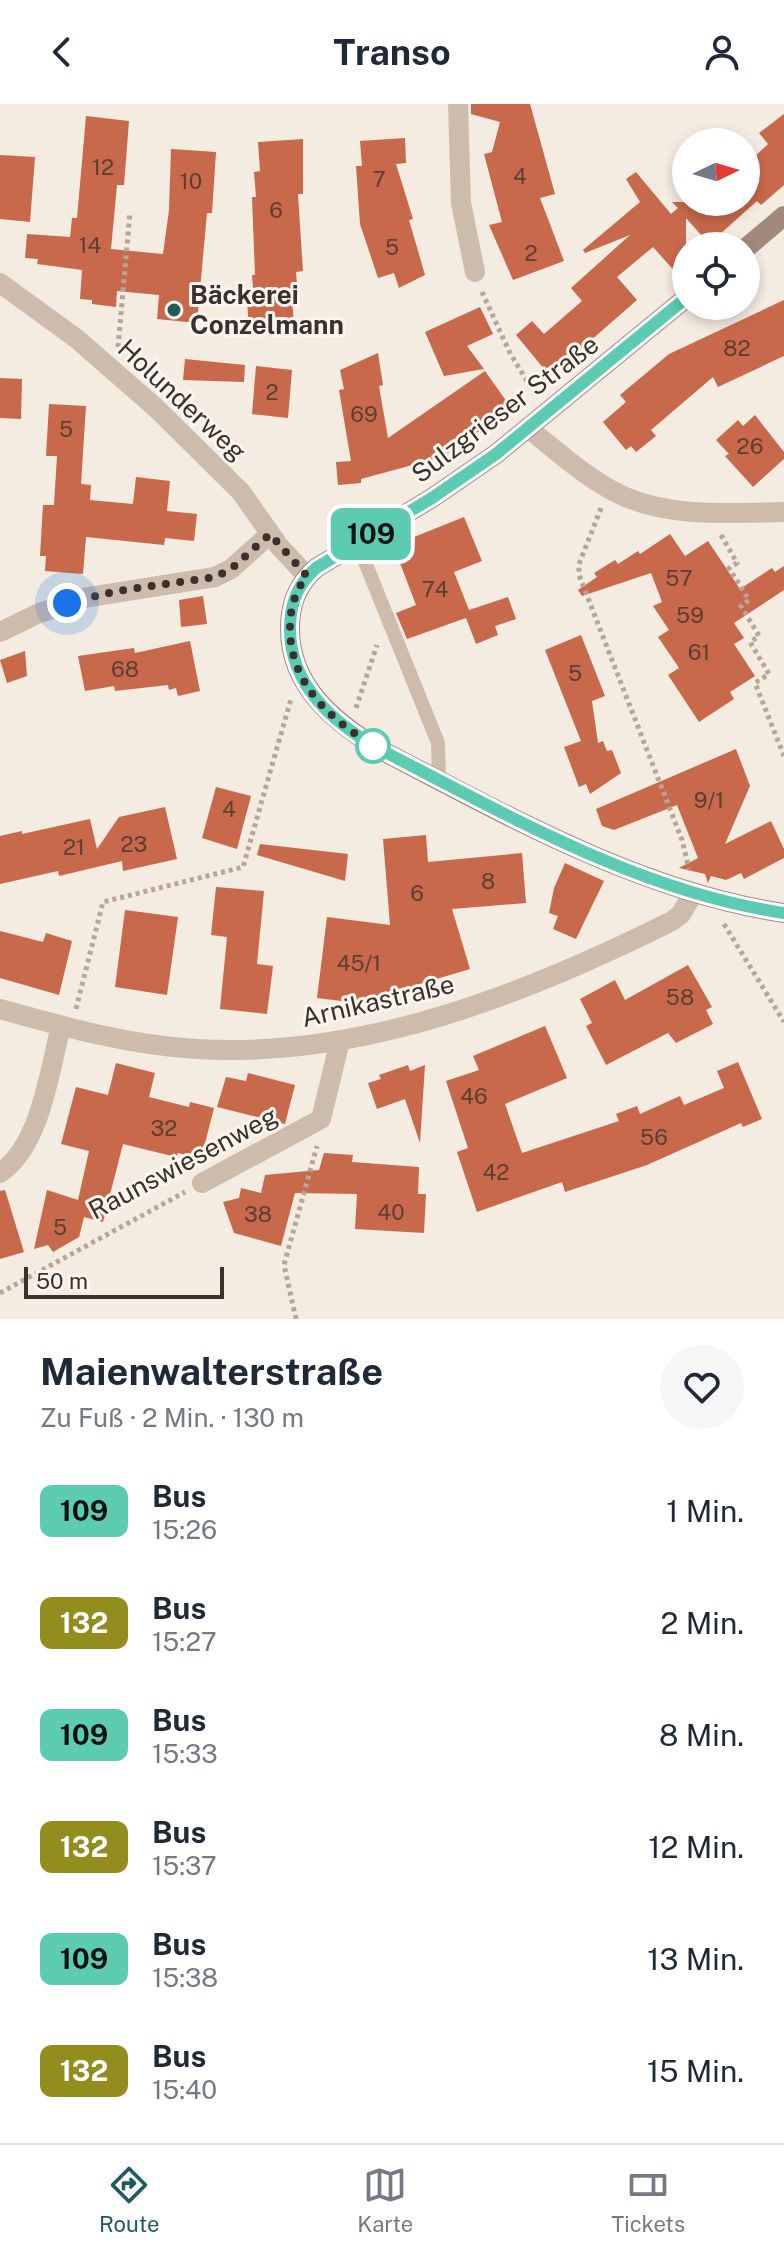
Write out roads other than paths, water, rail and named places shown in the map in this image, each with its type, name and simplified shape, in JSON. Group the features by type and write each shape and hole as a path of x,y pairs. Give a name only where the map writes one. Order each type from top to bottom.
{"main road":[{"path":"760,236 784,216"},
{"name":"Sulzgrieser Straße","path":"307,576 357,542 453,485 529,429 672,310"},
{"path":"307,576 296,593 290,614 291,646 299,673 315,698 350,731 439,780 634,872 693,884 784,913"}],"street":[{"path":"458,104 461,203 475,272"},
{"name":"Holunderweg","path":"0,283 54,321 138,391 241,492 270,534 307,576"},
{"path":"529,429 609,489 647,504 714,511 784,512"},
{"path":"0,632 37,614 83,598 215,577 231,569 270,534"},
{"name":"Arnikastraße","path":"0,1009 120,1040 194,1049 270,1049 340,1041 443,1014 567,969 672,921 681,914 693,884"},
{"path":"0,1173 18,1159 30,1136 66,1027"},
{"name":"Raunswiesenweg","path":"202,1183 321,1119 340,1041"}],"lane":[{"path":"357,542 438,743 439,780"}],"place":[{"name":"Bäckerei Conzelmann","path":"174,310"}]}
